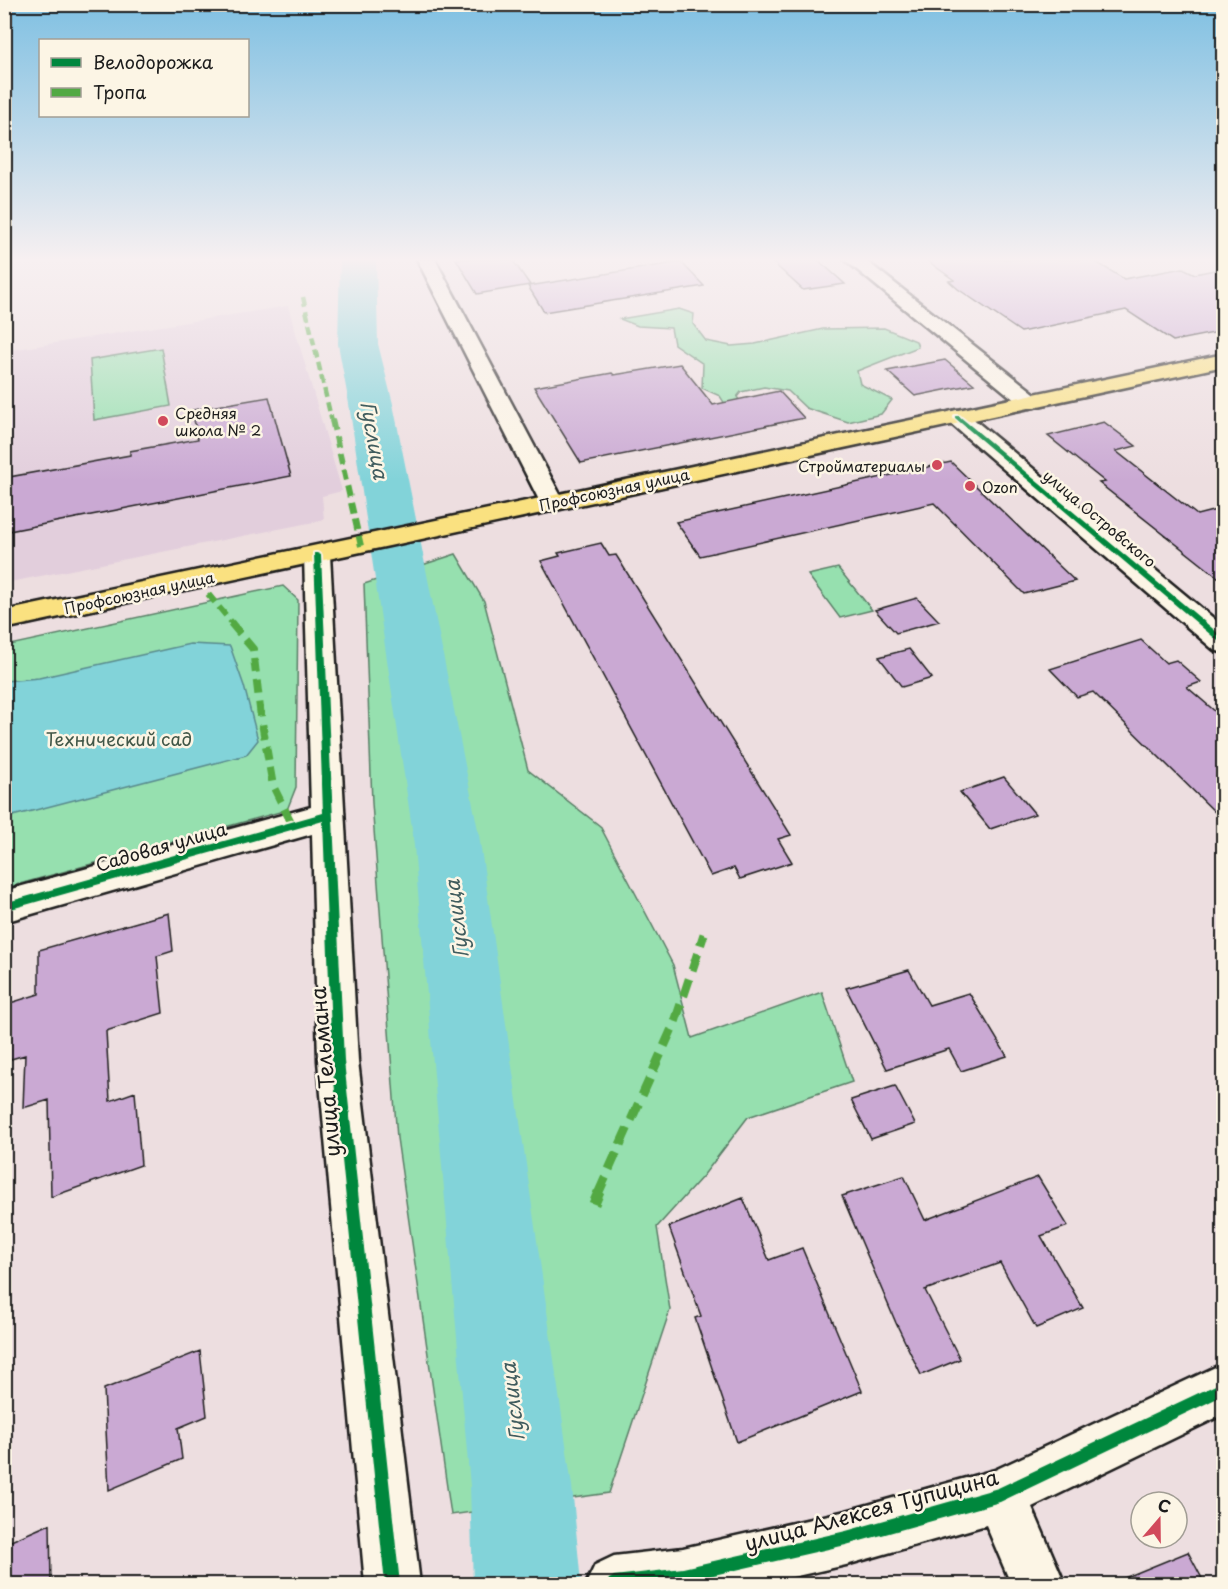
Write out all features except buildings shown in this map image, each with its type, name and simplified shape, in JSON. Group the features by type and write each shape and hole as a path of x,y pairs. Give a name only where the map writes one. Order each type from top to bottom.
{"main road":[{"name":"Профсоюзная улица","path":"4,620 361,546 552,502 1224,360"}],"street":[{"path":"464,333 552,502"},
{"path":"945,333 1030,401"},
{"name":"улица Островского","path":"957,417 1224,643"},
{"name":"улица Тельмана","path":"317,555 338,1061 393,1584"},
{"name":"Садовая улица","path":"4,907 327,816"},
{"name":"улица Алексея Тупицина","path":"626,1582 683,1575 846,1538 1000,1495 1224,1388"},
{"path":"1000,1495 1038,1584"}],"shaded area":[{"name":"Средняя школа № 2","path":"117,333 296,333 342,491 322,496 324,520 5,583 5,351"}],"green space":[{"path":"672,333 700,333 706,341 731,346 755,344 804,333 897,333 916,341 918,347 857,371 860,384 892,400 881,414 848,422 806,408 788,391 764,387 741,392 737,397 758,424 737,423 720,396 702,388 703,364 674,344"},
{"path":"161,348 171,406 94,420 90,360"},
{"path":"456,554 484,601 528,770 600,826 673,965 692,1038 822,992 852,1082 748,1117 703,1176 657,1227 670,1310 609,1493 451,1515 397,1138 372,803 364,584"},
{"path":"838,568 872,610 840,618 808,575"},
{"name":"Технический сад","path":"283,586 298,600 296,787 287,810 5,888 5,646"}],"water":[{"path":"190,644 230,646 244,686 258,740 246,755 5,818 5,681 39,678"}],"waterway":[{"name":"Гуслица","path":"358,333 358,344 371,404 446,835 521,1486 527,1584"}],"marked path":[{"path":"311,333 361,546"},
{"path":"208,594 253,649 261,717 273,786 293,826"},
{"path":"594,1204 675,1022 704,934"}],"cycle path":[{"path":"957,417 1224,643"},
{"path":"317,555 338,1061 393,1584"},
{"path":"4,907 327,816"},
{"path":"614,1584 683,1575 846,1538 1000,1495 1224,1388"}],"place":[{"name":"Средняя школа № 2","path":"163,421"},
{"name":"Стройматериалы","path":"937,465"},
{"name":"Ozon","path":"970,486"}]}
